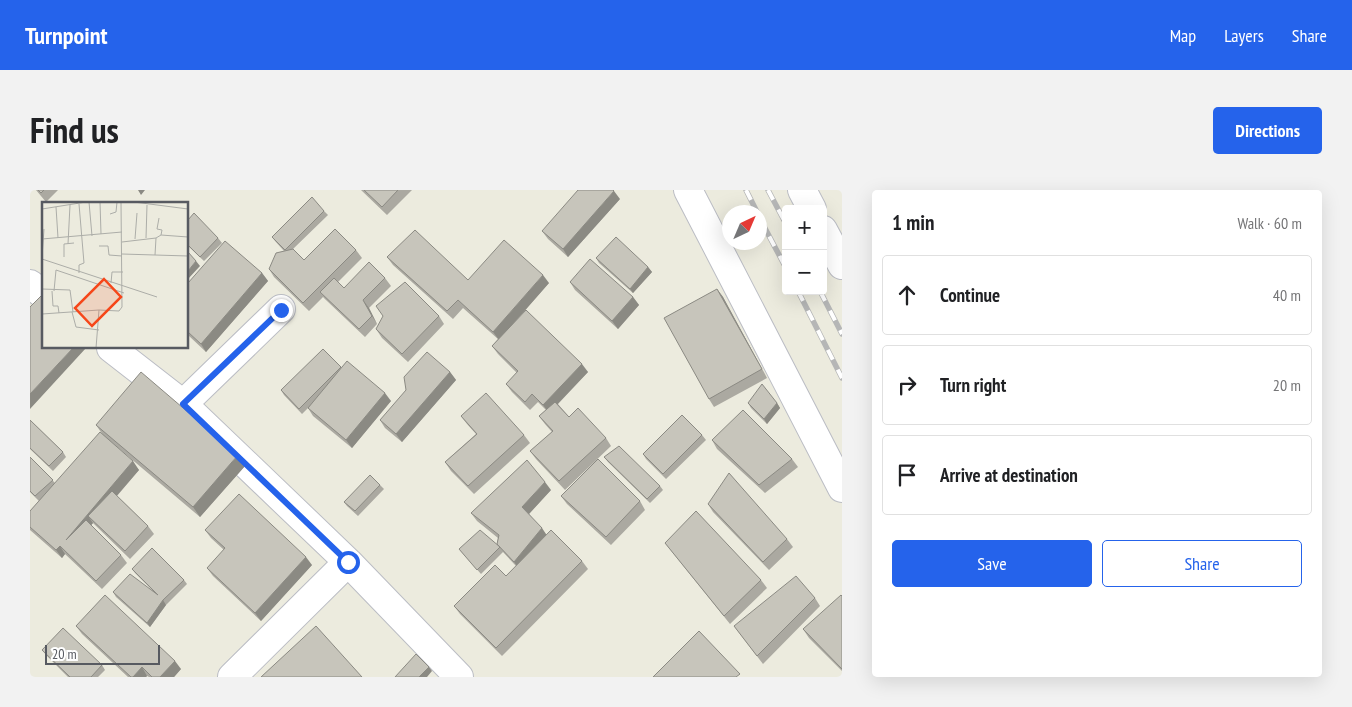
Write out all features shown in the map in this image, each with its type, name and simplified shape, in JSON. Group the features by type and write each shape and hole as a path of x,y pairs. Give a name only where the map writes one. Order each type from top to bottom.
{"street":[{"path":"688,190 842,488"},
{"path":"802,190 810,205"},
{"path":"827,237 842,265"},
{"path":"30,284 42,293"},
{"path":"183,404 281,310"},
{"path":"113,349 183,404 348,562 459,677"},
{"path":"232,677 348,562"}],"building":[{"path":"364,190 398,190 382,207"},
{"path":"578,190 614,191 563,249 542,231"},
{"path":"312,197 324,211 285,250 272,237"},
{"path":"194,213 218,238 200,257 189,246 189,219"},
{"path":"335,229 356,250 303,303 269,269 276,253 293,249 304,260"},
{"path":"415,230 468,280 504,240 543,275 493,332 458,300 447,311 387,257"},
{"path":"616,237 648,267 630,289 596,258"},
{"path":"225,241 262,273 201,344 189,333 189,282"},
{"path":"189,253 196,261 189,270"},
{"path":"590,259 633,297 612,321 570,282"},
{"path":"369,262 385,278 363,300 372,316 359,329 320,292 334,278 344,288"},
{"path":"405,282 439,316 402,354 376,329 383,316 376,306"},
{"path":"717,289 762,369 709,399 664,318"},
{"path":"42,295 42,349 72,349 30,394 30,307"},
{"path":"526,310 582,364 543,405 532,394 525,402 506,384 518,371 492,346"},
{"path":"323,349 341,367 299,409 281,390"},
{"path":"427,352 450,372 396,434 380,420 406,390 404,377"},
{"path":"347,361 385,393 346,440 308,408"},
{"path":"141,372 238,455 193,507 96,425"},
{"path":"762,384 777,403 764,419 748,403"},
{"path":"486,393 524,435 468,486 445,462 477,434 461,416"},
{"path":"555,402 569,417 578,408 606,438 559,481 530,451 553,431 539,416"},
{"path":"743,410 792,459 759,485 712,440"},
{"path":"682,415 702,435 663,474 643,454"},
{"path":"30,420 63,452 49,466 30,448"},
{"path":"100,432 133,461 66,540 86,520 121,555 96,581 60,546 56,550 30,527 30,511"},
{"path":"619,446 660,486 647,499 604,457"},
{"path":"30,457 53,480 35,496 30,491"},
{"path":"598,459 640,501 606,537 561,496"},
{"path":"527,460 545,482 522,507 542,528 514,562 497,544 499,535 471,513"},
{"path":"729,473 787,539 763,562 708,504"},
{"path":"370,475 380,485 355,511 344,502"},
{"path":"112,491 148,526 125,551 88,516"},
{"path":"239,494 306,557 255,613 207,568 225,548 205,530"},
{"path":"696,511 761,580 724,616 665,543"},
{"path":"480,530 500,547 477,570 459,549"},
{"path":"551,530 582,561 496,648 454,606 495,565 506,576"},
{"path":"152,548 184,580 163,600 147,623 113,592 130,574 158,595 132,569"},
{"path":"796,576 815,598 757,656 734,626"},
{"path":"105,595 175,661 160,677 152,677 142,667 131,677 76,626"},
{"path":"842,596 842,669 803,629"},
{"path":"316,626 362,677 261,677"},
{"path":"63,628 102,665 91,677 70,677 42,650"},
{"path":"699,631 740,674 736,677 653,677"},
{"path":"416,654 429,667 419,677 395,677"}],"railway":[{"path":"746,190 754,205"},
{"path":"768,190 782,216"},
{"path":"767,232 782,260"},
{"path":"800,295 842,378"},
{"path":"822,295 842,334"}],"route":[{"path":"281,310 183,404 348,562"}]}
